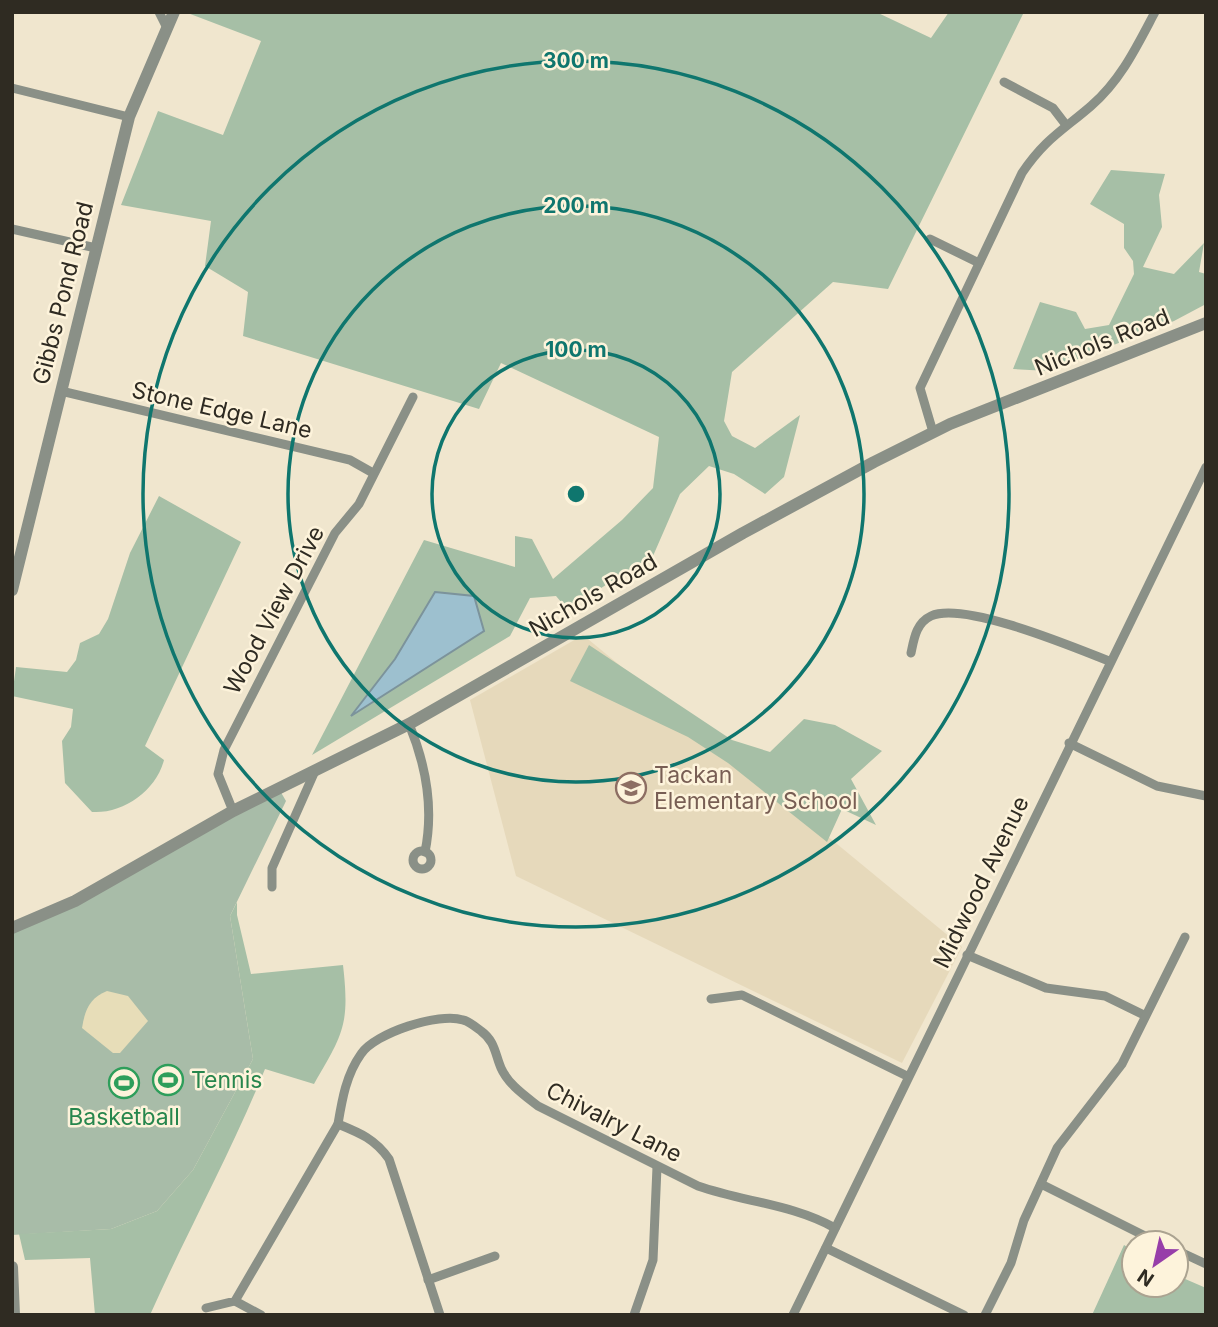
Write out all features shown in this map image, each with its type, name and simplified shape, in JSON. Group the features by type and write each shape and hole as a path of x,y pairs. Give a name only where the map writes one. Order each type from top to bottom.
{"street":[{"path":"159,12 167,28"},
{"name":"Gibbs Pond Road","path":"12,590 129,117 174,12"},
{"path":"933,432 920,388 1022,173 1040,147 1092,105 1123,72 1155,12"},
{"path":"1004,82 1053,108 1066,125"},
{"path":"12,88 129,117"},
{"path":"12,229 96,248"},
{"path":"930,239 979,263"},
{"name":"Nichols Road","path":"12,928 75,901 233,811 409,724 744,533 933,432 1206,323"},
{"name":"Stone Edge Lane","path":"61,391 350,460 373,473"},
{"name":"Wood View Drive","path":"233,811 218,774 224,750 335,533 359,504 413,397"},
{"name":"Midwood Avenue","path":"793,1315 1069,743 1206,467"},
{"path":"911,653 916,630 928,617 947,611 986,618 1109,661"},
{"path":"409,724 428,792 429,831 425,852"},
{"path":"1069,743 1157,786 1206,796"},
{"path":"272,887 272,868 315,771"},
{"path":"985,1315 1011,1263 1024,1220 1070,1129 1122,1064 1185,937"},
{"path":"967,955 1046,988 1105,996 1144,1016"},
{"path":"711,999 741,995 907,1076"},
{"name":"Chivalry Lane","path":"235,1301 338,1124 347,1082 362,1051 385,1034 430,1021 463,1020 484,1033 497,1051 501,1068 515,1088 538,1106 657,1167 724,1195 791,1208 835,1228"},
{"path":"338,1124 379,1144 389,1159 440,1315"},
{"path":"634,1315 653,1260 657,1167"},
{"path":"1041,1184 1131,1229"},
{"path":"826,1248 964,1315"},
{"path":"428,1280 495,1256"},
{"path":"1190,1257 1206,1264"},
{"path":"12,1267 14,1315"},
{"path":"206,1308 235,1301 261,1315"}],"shaded area":[{"name":"Tackan Elementary School","path":"583,635 962,947 902,1063 516,876 470,700"}],"green space":[{"path":"185,12 876,12 931,38 949,12 1024,12 888,289 833,282 732,372 724,421 732,436 755,448 800,415 784,477 765,494 734,474 709,466 680,494 653,556 567,609 556,596 530,598 510,636 312,755 424,540 515,567 515,536 532,539 553,579 622,520 653,488 659,437 501,363 479,409 243,336 248,292 205,266 211,221 121,205 158,111 223,135 261,41","holes":["484,631 353,713 395,659"]},
{"path":"1111,170 1165,174 1159,195 1162,227 1143,267 1174,274 1204,243 1199,272 1206,274 1206,304 1174,321 1048,371 1013,369 1040,302 1076,312 1085,329 1109,325 1134,274 1133,261 1124,248 1124,224 1090,204"},
{"path":"159,496 241,542 145,746 164,760 160,771 146,791 126,805 104,812 92,812 65,783 62,741 71,727 73,709 12,696 16,667 67,672 76,660 80,643 99,634 108,619 130,553"},
{"path":"589,645 732,740 770,752 804,719 835,725 882,751 851,779 876,825 842,809 827,842 728,763 688,737 570,681"},
{"path":"279,789 286,801 230,916 253,1059 193,1170 157,1211 111,1229 12,1235 12,928"},
{"path":"237,902 237,915 251,974 343,965 346,1002 338,1040 314,1084 265,1069 150,1315 95,1315 90,1258 25,1260 19,1234 111,1229 157,1211 193,1170 253,1059 230,916"},
{"path":"1120,1254 1120,1299 1190,1299 1190,1281 1206,1288 1206,1315 1092,1315"}],"sand":[{"path":"107,991 128,996 148,1021 120,1053 113,1053 82,1028 89,1005"}],"water":[{"path":"435,592 474,596 484,631 351,716 395,659"}],"place":[{"name":"Tackan Elementary School","path":"631,788"},
{"name":"Tennis","path":"168,1080"},
{"name":"Basketball","path":"124,1083"}]}
